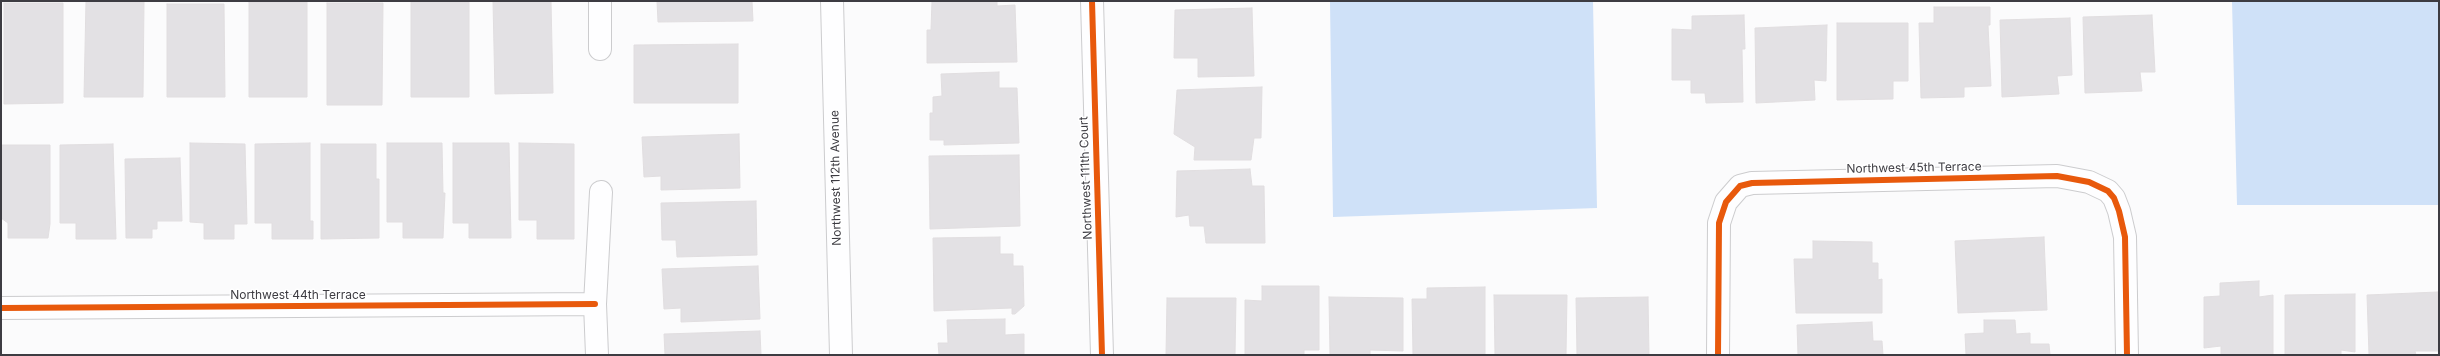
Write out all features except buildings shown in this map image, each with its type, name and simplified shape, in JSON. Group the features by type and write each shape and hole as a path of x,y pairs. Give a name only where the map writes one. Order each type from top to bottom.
{"street":[{"path":"600,1 600,49"},
{"name":"Northwest 112th Avenue","path":"832,1 841,355"},
{"name":"Northwest 111th Court","path":"1092,1 1102,355"},
{"name":"Northwest 45th Terrace","path":"1718,355 1718,237 1722,212 1726,202 1740,186 1752,183 2057,176 2089,182 2108,191 2114,198 2123,223 2127,355"},
{"path":"597,355 595,304 601,192"},
{"name":"Northwest 44th Terrace","path":"1,308 595,304"}],"water":[{"path":"1330,1 1593,1 1597,208 1333,217"},
{"path":"2232,1 2439,1 2439,205 2237,205"}],"cycle path":[{"path":"1092,1 1102,355"},
{"path":"1718,355 1719,223 1726,202 1740,186 1752,183 2057,176 2089,182 2108,191 2114,198 2119,211 2125,237 2127,355"},
{"path":"1,308 595,304"}]}
